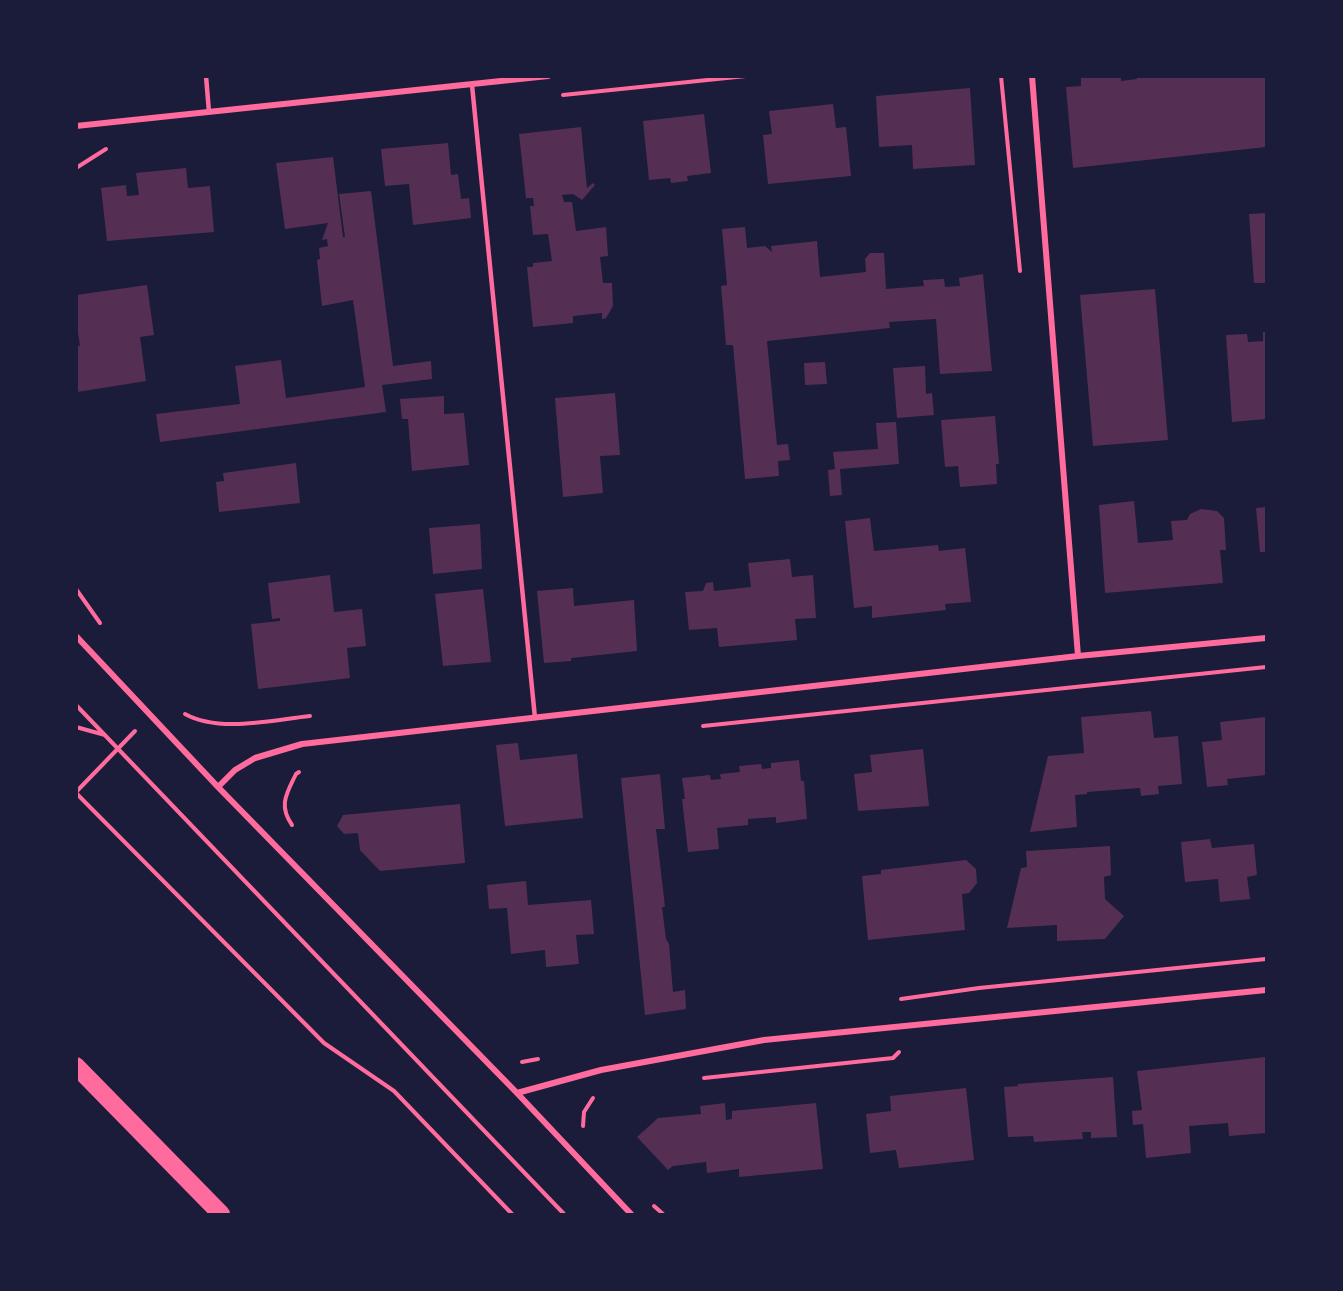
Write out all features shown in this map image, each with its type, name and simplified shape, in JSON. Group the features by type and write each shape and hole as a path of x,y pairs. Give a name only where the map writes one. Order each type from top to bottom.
{"highway":[{"path":"76,1066 221,1215"}],"street":[{"path":"76,126 548,76"},
{"path":"1032,76 1078,656"},
{"path":"76,636 218,787 517,1093 631,1215"},
{"path":"218,787 234,770 255,758 302,744 1078,656 1266,638"},
{"path":"517,1093 601,1070 764,1040 1266,990"}],"lane":[{"path":"206,76 209,112"},
{"path":"472,85 535,718"},
{"path":"76,1059 101,1092"}],"path":[{"path":"1001,76 1021,274"},
{"path":"76,589 100,623"},
{"path":"700,726 1266,667"},
{"path":"76,705 564,1215"},
{"path":"177,710 195,719 214,724 321,715"},
{"path":"150,715 76,793 324,1043 394,1091 512,1215"},
{"path":"76,727 106,735"},
{"path":"296,830 285,815 285,796 296,774 304,770"},
{"path":"697,1079 893,1058 899,1052"},
{"path":"575,1125 582,1133 584,1112 592,1098 603,1095"},
{"path":"647,1198 663,1215"}],"building":[{"path":"1081,76 1121,76 1121,81 1137,79 1136,76 1266,76 1266,147 1073,168 1066,87 1081,86"},
{"path":"970,88 975,165 913,169 912,145 879,147 876,96"},
{"path":"833,104 836,128 846,127 851,176 768,184 763,135 772,134 769,111"},
{"path":"704,114 711,173 687,176 688,181 671,183 670,178 649,180 643,121"},
{"path":"581,127 587,188 593,183 595,185 582,200 573,194 562,195 564,202 572,202 576,231 606,227 608,256 600,257 603,283 612,283 613,306 606,318 602,319 602,313 573,316 573,323 533,327 527,267 533,267 533,263 552,261 548,234 533,235 530,206 534,206 533,198 526,198 519,134"},
{"path":"448,143 451,175 458,174 461,199 469,198 471,218 413,225 409,184 385,186 381,149"},
{"path":"333,157 343,237 345,237 339,194 371,191 393,366 431,361 432,379 382,385 386,412 160,442 156,414 240,404 235,366 281,360 286,398 365,387 353,300 322,306 317,260 320,259 319,248 328,246 327,239 322,240 328,223 285,229 276,163"},
{"path":"186,168 188,188 210,186 214,232 107,241 101,188 126,185 127,196 139,195 136,173"},
{"path":"1266,213 1266,283 1254,283 1249,214"},
{"path":"745,227 747,248 765,246 772,252 771,246 817,241 820,277 866,272 865,259 870,253 884,253 886,289 924,286 923,280 944,279 945,287 960,286 959,278 983,274 992,371 940,374 936,319 889,322 890,328 767,341 777,445 788,444 790,460 778,461 779,476 745,479 733,345 726,345 721,286 727,285 722,229"},
{"path":"147,285 154,335 140,337 146,381 77,392 76,346 80,346 76,319 76,295"},
{"path":"1155,289 1168,440 1093,446 1080,295"},
{"path":"1263,332 1266,332 1266,419 1232,422 1226,335 1247,334 1248,342 1263,341"},
{"path":"825,362 827,384 805,385 804,363"},
{"path":"925,366 926,394 932,393 934,415 897,418 893,368"},
{"path":"615,393 620,455 600,456 603,493 563,497 555,398"},
{"path":"444,396 444,414 464,413 469,465 412,471 408,419 402,419 400,399"},
{"path":"995,416 999,464 996,464 997,484 960,487 958,466 945,467 941,420"},
{"path":"896,422 899,464 840,469 842,495 830,496 828,470 835,469 833,452 878,449 876,423"},
{"path":"296,463 300,503 219,512 216,482 224,481 223,473"},
{"path":"1134,501 1138,543 1173,540 1171,521 1187,520 1190,514 1201,509 1217,511 1224,518 1226,550 1220,550 1223,583 1105,593 1099,505"},
{"path":"1266,507 1266,552 1260,552 1256,508"},
{"path":"870,518 874,551 938,545 939,551 965,548 971,602 945,604 946,610 872,618 872,606 854,608 845,521"},
{"path":"480,524 482,569 433,574 429,528"},
{"path":"790,559 792,577 813,575 816,618 795,619 797,640 719,647 717,628 689,630 685,592 703,591 706,583 713,582 714,591 751,587 748,563"},
{"path":"330,575 334,612 362,609 366,646 347,648 350,678 258,689 251,624 280,621 280,618 272,619 268,583"},
{"path":"573,588 574,606 634,600 637,651 544,663 537,591"},
{"path":"483,589 491,662 443,666 435,594"},
{"path":"1151,711 1154,738 1178,736 1182,784 1158,786 1159,794 1141,796 1140,788 1075,795 1077,827 1030,832 1048,756 1084,753 1081,717"},
{"path":"1266,717 1266,775 1227,779 1228,785 1207,787 1202,742 1222,740 1220,722"},
{"path":"518,743 520,760 577,754 583,818 505,826 496,745"},
{"path":"923,749 929,806 858,811 854,774 872,772 870,755"},
{"path":"799,760 801,781 804,781 807,819 776,823 776,817 748,819 748,825 717,828 719,849 688,852 682,778 710,775 711,780 721,779 720,774 740,772 739,766 761,764 762,769 771,768 771,763"},
{"path":"660,774 665,829 656,829 665,907 662,907 666,939 669,944 673,992 685,990 686,1009 645,1015 621,778"},
{"path":"460,804 465,863 380,871 360,850 358,833 344,834 337,826 343,815"},
{"path":"1210,839 1212,848 1254,844 1257,875 1247,877 1250,899 1220,902 1218,879 1185,882 1181,842"},
{"path":"1110,846 1111,875 1104,877 1105,899 1124,916 1105,939 1057,941 1057,925 1007,928 1021,868 1027,867 1026,851"},
{"path":"966,860 976,869 977,883 969,893 962,894 965,930 868,940 862,876 881,874 881,870"},
{"path":"526,881 528,905 591,900 594,934 576,935 579,964 546,967 545,950 511,954 507,908 489,909 487,885"},
{"path":"1266,1057 1266,1133 1229,1136 1228,1123 1189,1126 1191,1153 1146,1158 1143,1124 1133,1125 1132,1111 1142,1110 1137,1071"},
{"path":"1113,1077 1117,1137 1091,1138 1091,1132 1082,1132 1083,1139 1034,1142 1033,1136 1008,1137 1004,1087"},
{"path":"966,1088 974,1160 899,1168 896,1150 870,1153 866,1114 891,1111 890,1096"},
{"path":"725,1103 726,1120 732,1119 732,1111 816,1103 823,1169 739,1177 739,1169 707,1173 706,1162 673,1166 668,1170 637,1137 658,1118 701,1114 700,1106"}]}
